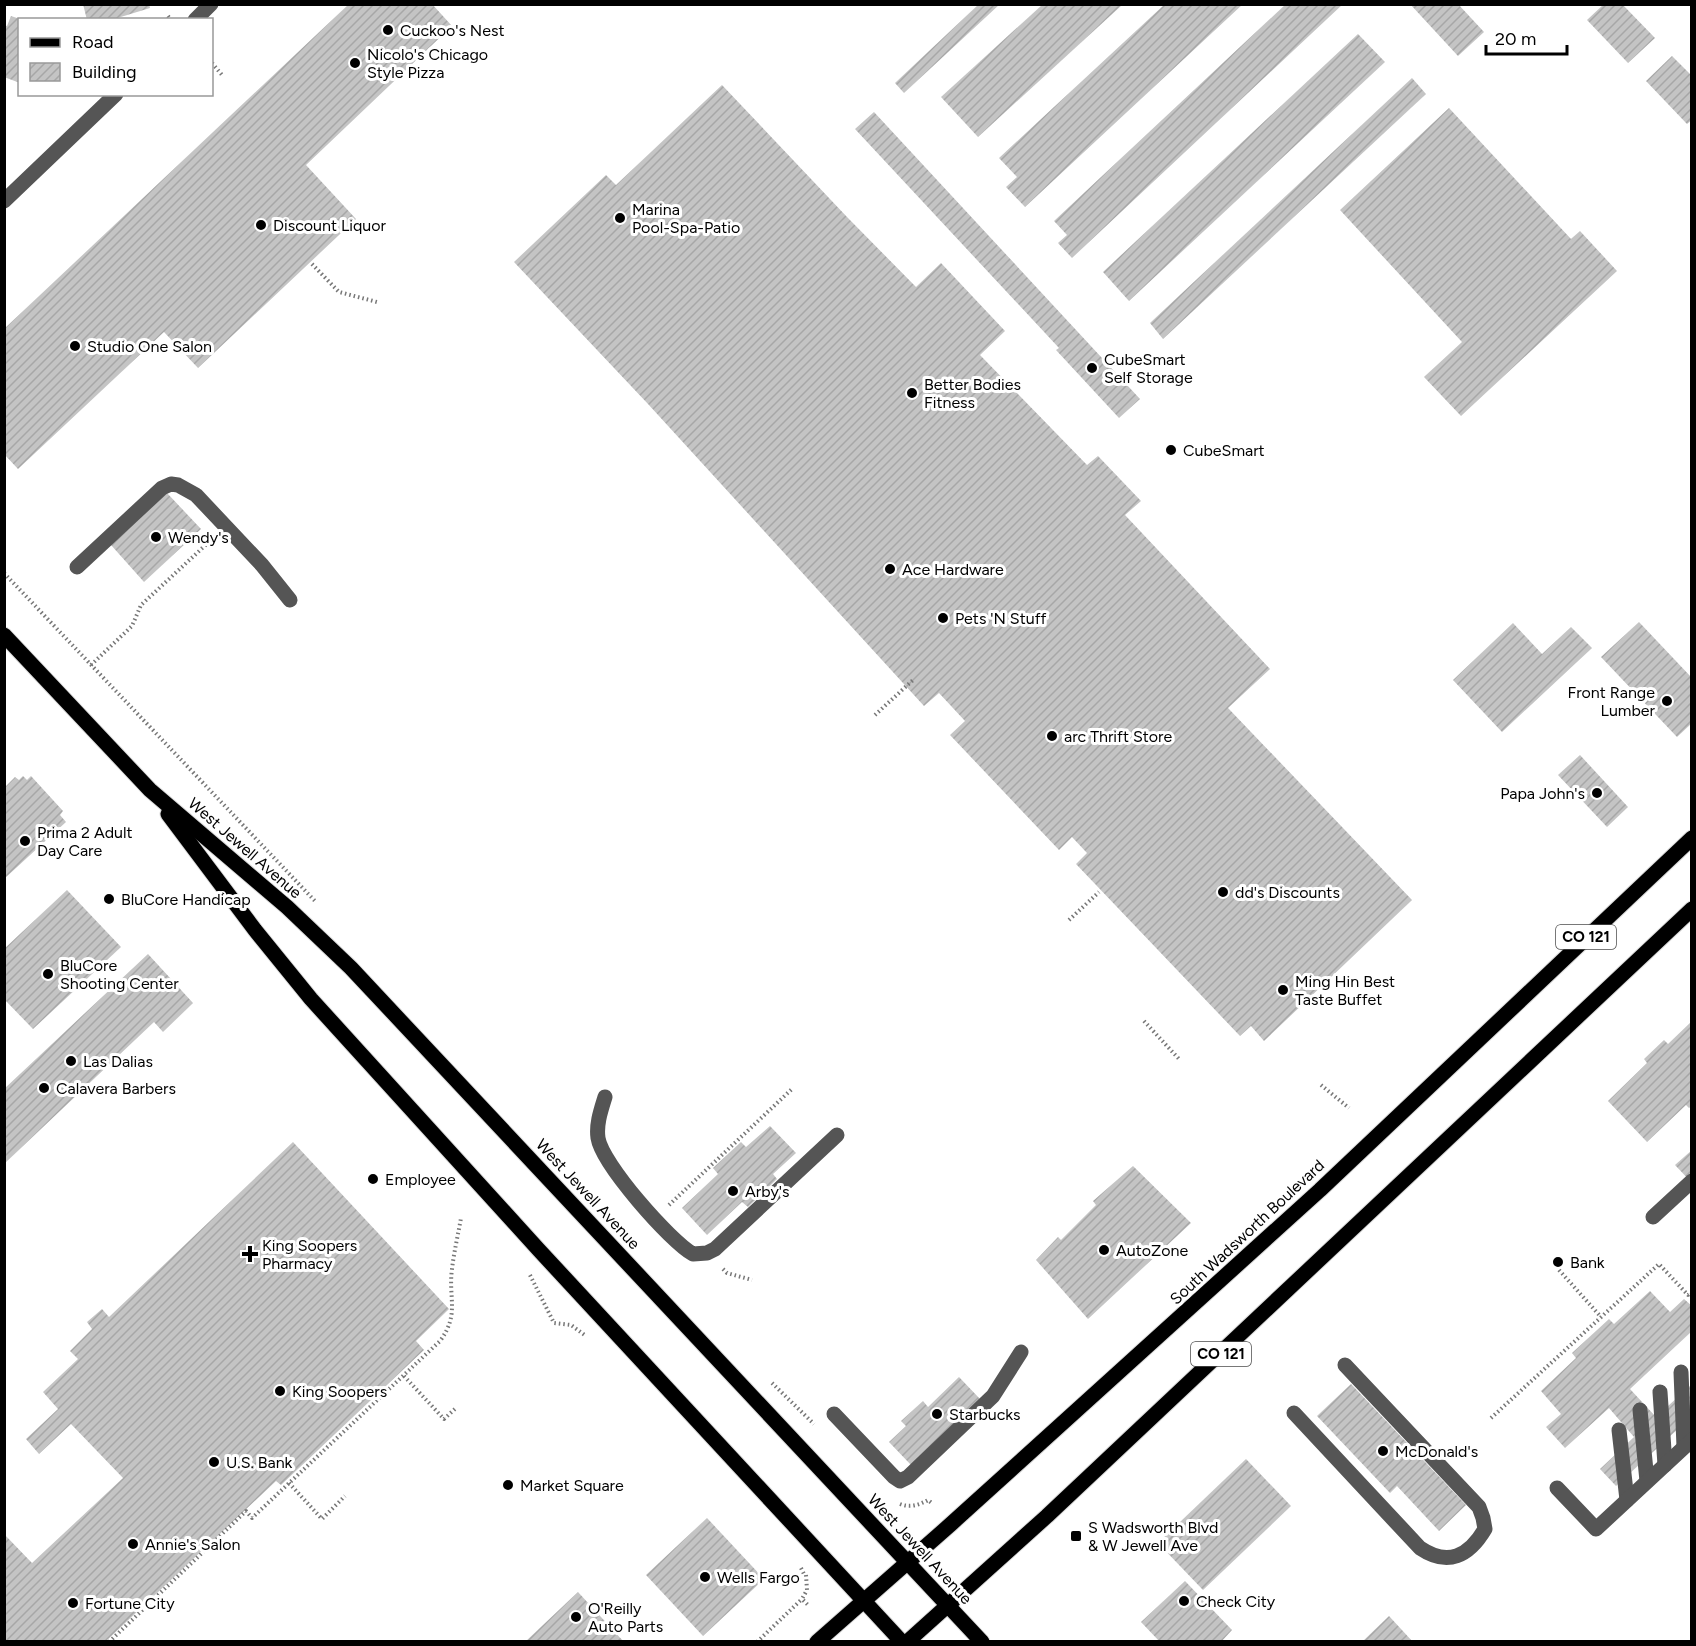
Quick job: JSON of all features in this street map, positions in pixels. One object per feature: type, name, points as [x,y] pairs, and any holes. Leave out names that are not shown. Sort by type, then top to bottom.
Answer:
[{"type":"main road","name":"West Jewell Avenue","points":[[6,641],[150,790],[287,908],[351,968],[982,1641]]},
{"type":"main road","name":"West Jewell Avenue","points":[[150,790],[255,930],[311,999],[538,1249],[902,1641]]},
{"type":"main road","name":"South Wadsworth Boulevard","points":[[817,1641],[908,1562],[1320,1190],[1692,838]]},
{"type":"main road","name":"CO 121","points":[[908,1641],[1215,1359],[1692,909]]},
{"type":"street","points":[[197,18],[211,4]]},
{"type":"street","points":[[4,201],[114,96]]},
{"type":"street","points":[[77,567],[162,488],[171,484],[178,485],[196,495],[262,565],[290,600]]},
{"type":"street","points":[[605,1097],[598,1125],[598,1138],[602,1153],[627,1188],[679,1245],[693,1254],[707,1253],[715,1249],[837,1136]]},
{"type":"street","points":[[1653,1217],[1692,1181]]},
{"type":"street","points":[[834,1414],[900,1481],[908,1477],[993,1396],[1021,1352]]},
{"type":"street","points":[[1294,1413],[1420,1548],[1431,1556],[1441,1559],[1452,1558],[1472,1547],[1485,1529],[1479,1507],[1345,1365]]},
{"type":"street","points":[[1557,1488],[1596,1529],[1665,1465],[1688,1443],[1681,1372]]},
{"type":"street","points":[[1660,1392],[1665,1465]]},
{"type":"street","points":[[1640,1410],[1647,1481]]},
{"type":"street","points":[[1618,1430],[1627,1500]]},
{"type":"path","points":[[213,64],[222,75]]},
{"type":"path","points":[[312,264],[339,292],[377,302]]},
{"type":"path","points":[[91,665],[132,626],[141,605],[214,537]]},
{"type":"path","points":[[4,573],[212,791]]},
{"type":"path","points":[[875,715],[913,680]]},
{"type":"path","points":[[1069,920],[1099,892]]},
{"type":"path","points":[[1144,1022],[1179,1059]]},
{"type":"path","points":[[1321,1085],[1349,1108]]},
{"type":"path","points":[[675,1213],[668,1206],[793,1088]]},
{"type":"path","points":[[109,1641],[246,1511],[252,1518],[440,1341],[448,1330],[452,1317],[451,1271],[461,1218]]},
{"type":"path","points":[[707,1253],[727,1273],[752,1280]]},
{"type":"path","points":[[1491,1418],[1659,1263],[1688,1295],[1692,1292]]},
{"type":"path","points":[[1559,1270],[1601,1317]]},
{"type":"path","points":[[530,1275],[554,1323]]},
{"type":"path","points":[[404,1376],[444,1419],[456,1408]]},
{"type":"path","points":[[289,1483],[322,1520],[345,1496]]},
{"type":"path","points":[[891,1500],[906,1506],[919,1505],[928,1500],[933,1504]]},
{"type":"path","points":[[757,1641],[802,1599],[807,1590],[806,1576],[812,1571]]},
{"type":"path","points":[[802,1599],[808,1605]]},
{"type":"building","points":[[83,4],[149,4],[150,8],[118,18],[86,18]]},
{"type":"building","points":[[349,4],[432,4],[452,26],[306,165],[356,219],[198,368],[164,332],[18,469],[4,454],[4,329]]},
{"type":"building","points":[[979,4],[1000,4],[904,93],[895,83]]},
{"type":"building","points":[[1165,4],[1243,4],[1025,207],[1006,187],[1017,177],[999,158]]},
{"type":"building","points":[[1286,4],[1343,4],[1072,258],[1058,243],[1067,235],[1054,221]]},
{"type":"building","points":[[1410,4],[1458,4],[1484,32],[1458,56]]},
{"type":"building","points":[[1604,4],[1622,4],[1655,38],[1628,63],[1587,20]]},
{"type":"building","points":[[1042,5],[1122,5],[978,137],[941,97]]},
{"type":"building","points":[[11,16],[18,18],[18,82],[4,77],[4,25],[7,26]]},
{"type":"building","points":[[1358,34],[1385,62],[1129,301],[1103,272]]},
{"type":"building","points":[[1672,56],[1692,76],[1692,120],[1687,124],[1646,81]]},
{"type":"building","points":[[1412,78],[1426,94],[1163,339],[1150,323]]},
{"type":"building","points":[[722,85],[916,287],[941,263],[1005,331],[980,355],[1087,465],[1098,456],[1141,501],[1125,515],[1270,669],[1228,708],[1412,900],[1264,1041],[1251,1026],[1240,1036],[1076,864],[1087,853],[1072,837],[1059,850],[950,735],[965,721],[939,693],[924,706],[648,404],[514,262],[606,175],[616,185]]},
{"type":"building","points":[[1449,108],[1571,239],[1580,231],[1617,271],[1461,416],[1424,377],[1462,342],[1340,210]]},
{"type":"building","points":[[874,112],[1140,399],[1119,418],[1056,350],[1059,348],[855,129]]},
{"type":"building","name":"Wendy's","points":[[167,493],[201,529],[144,582],[111,545]]},
{"type":"building","name":"Front Range Lumber","points":[[1639,622],[1692,678],[1692,723],[1677,737],[1601,657]]},
{"type":"building","points":[[1513,623],[1542,654],[1571,627],[1592,648],[1502,732],[1453,680]]},
{"type":"building","points":[[1580,755],[1628,807],[1607,827],[1558,775]]},
{"type":"building","name":"Prima 2 Adult Day Care","points":[[23,776],[27,780],[31,776],[63,811],[60,815],[66,822],[4,879],[4,788],[15,777],[19,780]]},
{"type":"building","name":"BluCore Shooting Center","points":[[67,890],[121,947],[33,1029],[4,999],[4,949]]},
{"type":"building","points":[[148,954],[193,1003],[163,1032],[154,1022],[4,1164],[4,1089]]},
{"type":"building","points":[[1692,1021],[1692,1106],[1689,1108],[1686,1105],[1647,1142],[1608,1101],[1647,1063],[1644,1059],[1664,1040],[1668,1044]]},
{"type":"building","name":"Arby's","points":[[770,1126],[796,1153],[773,1174],[777,1179],[748,1207],[742,1202],[707,1235],[682,1208],[718,1174],[713,1168],[741,1142],[746,1147]]},
{"type":"building","points":[[293,1142],[449,1309],[416,1341],[424,1350],[281,1485],[276,1481],[105,1642],[4,1642],[4,1534],[32,1563],[123,1478],[71,1424],[39,1454],[26,1439],[58,1409],[43,1392],[78,1359],[70,1351],[92,1329],[87,1322],[102,1309],[109,1317]]},
{"type":"building","points":[[1692,1150],[1692,1183],[1675,1165]]},
{"type":"building","name":"AutoZone","points":[[1133,1166],[1191,1223],[1088,1319],[1036,1260],[1058,1237],[1061,1240],[1096,1205],[1093,1201]]},
{"type":"building","points":[[1650,1291],[1670,1312],[1684,1299],[1692,1306],[1692,1331],[1630,1389],[1656,1417],[1692,1384],[1692,1416],[1616,1486],[1600,1469],[1634,1437],[1609,1408],[1565,1448],[1546,1427],[1561,1414],[1541,1391],[1576,1358],[1572,1353],[1609,1319],[1614,1324]]},
{"type":"building","name":"Starbucks","points":[[959,1377],[980,1399],[911,1465],[889,1442],[906,1426],[901,1421],[923,1401],[928,1407]]},
{"type":"building","name":"McDonald's","points":[[1351,1384],[1466,1505],[1439,1531],[1397,1486],[1390,1493],[1317,1416]]},
{"type":"building","points":[[1246,1459],[1291,1506],[1203,1590],[1158,1543]]},
{"type":"building","name":"Wells Fargo","points":[[707,1518],[764,1579],[703,1636],[646,1575]]},
{"type":"building","name":"Check City","points":[[1185,1581],[1232,1630],[1221,1642],[1160,1642],[1141,1622]]},
{"type":"building","name":"O'Reilly Auto Parts","points":[[578,1592],[624,1642],[525,1642]]},
{"type":"building","points":[[1389,1616],[1413,1642],[1362,1642]]},
{"type":"place","name":"Cuckoo's Nest","points":[[388,30]]},
{"type":"place","name":"Nicolo's Chicago Style Pizza","points":[[355,63]]},
{"type":"place","name":"Marina Pool-Spa-Patio","points":[[620,218]]},
{"type":"place","name":"Discount Liquor","points":[[261,225]]},
{"type":"place","name":"Studio One Salon","points":[[75,346]]},
{"type":"place","name":"CubeSmart Self Storage","points":[[1092,368]]},
{"type":"place","name":"Better Bodies Fitness","points":[[912,393]]},
{"type":"place","name":"CubeSmart","points":[[1171,450]]},
{"type":"place","name":"Wendy's","points":[[156,537]]},
{"type":"place","name":"Ace Hardware","points":[[890,569]]},
{"type":"place","name":"Pets 'N Stuff","points":[[943,618]]},
{"type":"place","name":"Front Range Lumber","points":[[1667,701]]},
{"type":"place","name":"arc Thrift Store","points":[[1052,736]]},
{"type":"place","name":"Papa John's","points":[[1597,793]]},
{"type":"place","name":"Prima 2 Adult Day Care","points":[[25,841]]},
{"type":"place","name":"dd's Discounts","points":[[1223,892]]},
{"type":"place","name":"BluCore Handicap","points":[[109,899]]},
{"type":"place","name":"BluCore Shooting Center","points":[[48,974]]},
{"type":"place","name":"Ming Hin Best Taste Buffet","points":[[1283,990]]},
{"type":"place","name":"Las Dalias","points":[[71,1061]]},
{"type":"place","name":"Calavera Barbers","points":[[44,1088]]},
{"type":"place","name":"Employee","points":[[373,1179]]},
{"type":"place","name":"Arby's","points":[[733,1191]]},
{"type":"place","name":"AutoZone","points":[[1104,1250]]},
{"type":"place","name":"King Soopers Pharmacy","points":[[250,1254]]},
{"type":"place","name":"Bank","points":[[1558,1262]]},
{"type":"place","name":"King Soopers","points":[[280,1391]]},
{"type":"place","name":"Starbucks","points":[[937,1414]]},
{"type":"place","name":"McDonald's","points":[[1383,1451]]},
{"type":"place","name":"U.S. Bank","points":[[214,1462]]},
{"type":"place","name":"Market Square","points":[[508,1485]]},
{"type":"place","name":"S Wadsworth Blvd & W Jewell Ave","points":[[1076,1536]]},
{"type":"place","name":"Annie's Salon","points":[[133,1544]]},
{"type":"place","name":"Wells Fargo","points":[[705,1577]]},
{"type":"place","name":"Check City","points":[[1184,1601]]},
{"type":"place","name":"Fortune City","points":[[73,1603]]},
{"type":"place","name":"O'Reilly Auto Parts","points":[[576,1617]]}]
